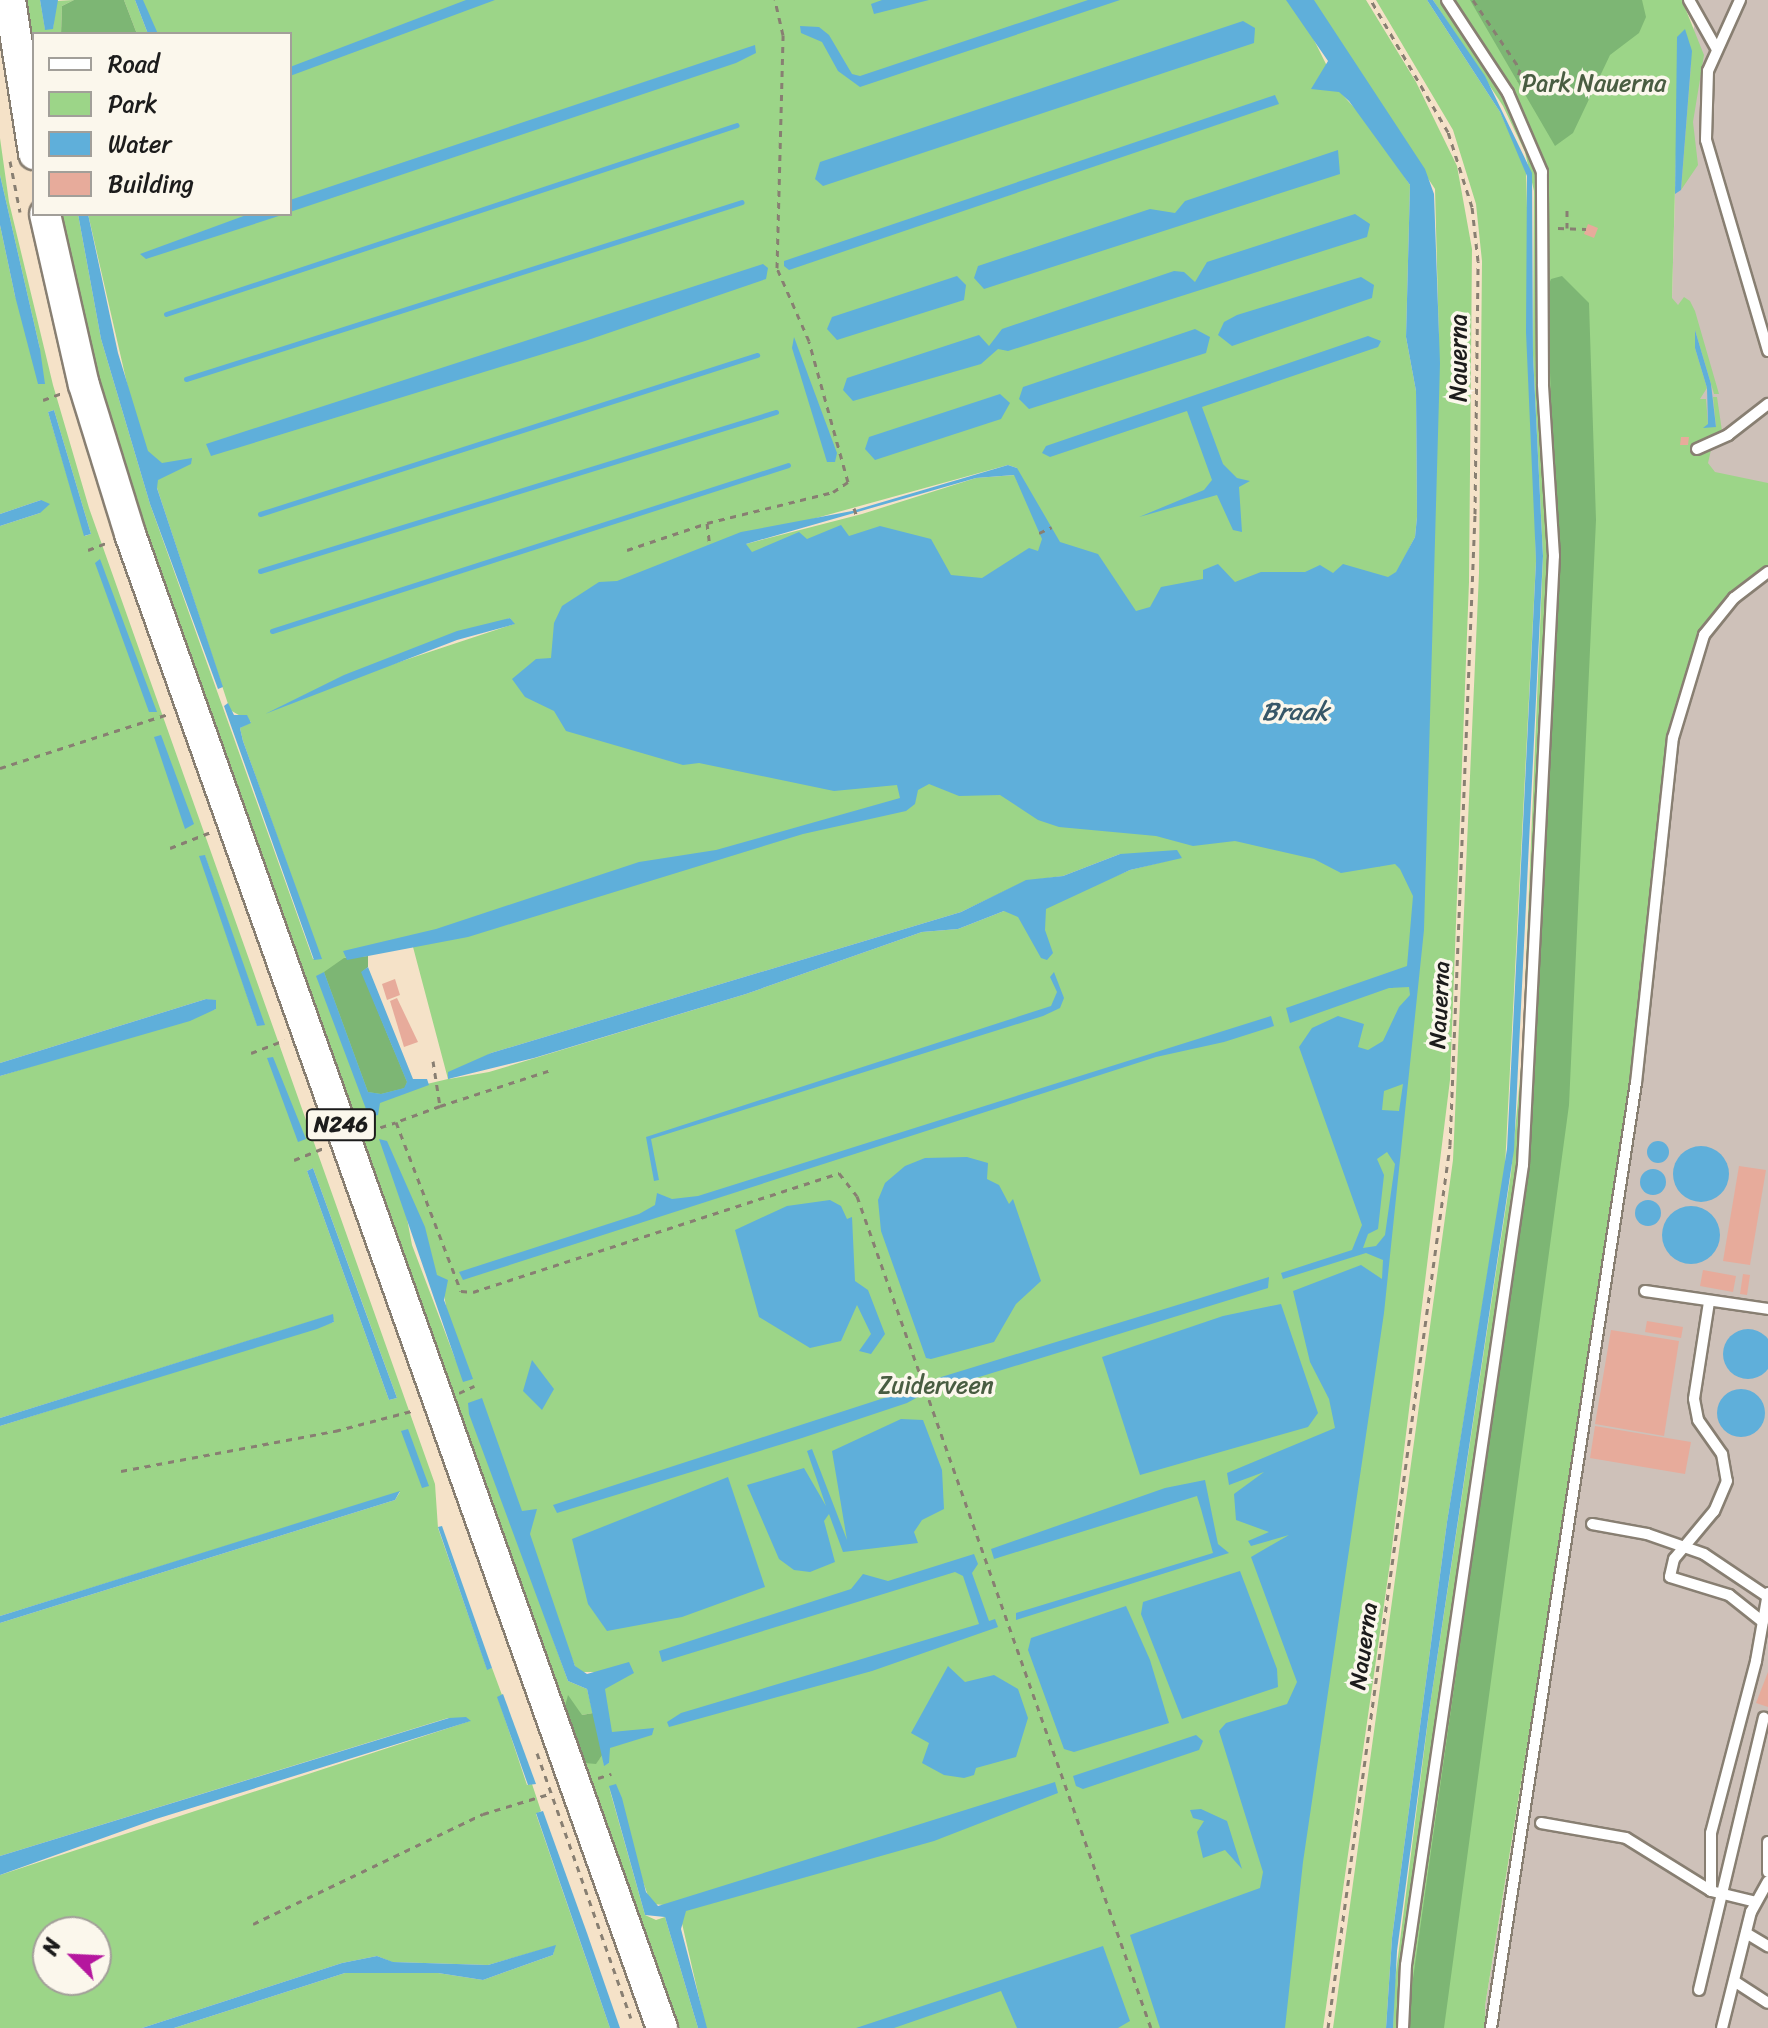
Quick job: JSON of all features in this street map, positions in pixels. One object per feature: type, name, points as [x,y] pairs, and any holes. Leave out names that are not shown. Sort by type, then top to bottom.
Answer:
[{"type":"main road","points":[[10,0],[32,141]]},
{"type":"main road","name":"N246","points":[[45,216],[84,385],[130,534],[308,1031],[360,1135],[439,1403],[573,1786],[662,2028]]},
{"type":"lane","points":[[1403,2028],[1406,1965],[1523,1165],[1554,556],[1543,384],[1545,198],[1539,160],[1508,93],[1447,0]]},
{"type":"lane","points":[[1689,0],[1716,48]]},
{"type":"lane","points":[[1740,0],[1716,48],[1706,87],[1706,140],[1768,351]]},
{"type":"lane","points":[[1697,449],[1728,435],[1768,404]]},
{"type":"lane","points":[[1491,2028],[1491,2002],[1632,1114],[1673,738],[1704,635],[1734,598],[1768,572]]},
{"type":"lane","points":[[1645,1291],[1768,1309]]},
{"type":"lane","points":[[1709,1302],[1695,1410],[1722,1454],[1727,1481],[1714,1511],[1684,1547],[1670,1577],[1729,1595],[1763,1622]]},
{"type":"lane","points":[[1592,1524],[1704,1554],[1768,1596],[1711,1833],[1716,1893]]},
{"type":"lane","points":[[1699,1990],[1716,1893],[1764,1718]]},
{"type":"lane","points":[[1541,1823],[1626,1838],[1716,1893],[1756,1902]]},
{"type":"lane","points":[[1768,1842],[1768,1872]]},
{"type":"lane","points":[[1722,2028],[1746,1933],[1756,1902],[1768,1881]]},
{"type":"lane","points":[[1746,1933],[1768,1946]]},
{"type":"lane","points":[[1734,1981],[1768,2003]]},
{"type":"path","points":[[627,550],[707,523],[833,492],[848,482],[809,341],[777,268],[783,35],[775,0]]},
{"type":"path","name":"Nauerna","points":[[1328,2028],[1450,1145],[1475,514],[1478,261],[1472,207],[1448,132],[1371,0]]},
{"type":"path","points":[[1473,0],[1520,69],[1508,93]]},
{"type":"path","points":[[1567,205],[1564,228],[1586,229]]},
{"type":"path","points":[[854,508],[857,517]]},
{"type":"path","points":[[707,523],[710,546]]},
{"type":"path","points":[[1039,533],[1052,527]]},
{"type":"path","points":[[0,768],[150,722]]},
{"type":"path","points":[[170,848],[233,823]]},
{"type":"path","points":[[251,1053],[308,1031]]},
{"type":"path","points":[[433,1061],[440,1106]]},
{"type":"path","points":[[294,1160],[440,1106],[551,1070]]},
{"type":"path","points":[[396,1122],[454,1282],[461,1291],[473,1292],[839,1173],[857,1196],[1151,2028]]},
{"type":"path","points":[[121,1471],[335,1431],[439,1403],[474,1386]]},
{"type":"path","points":[[253,1924],[483,1814],[611,1774]]},
{"type":"shaded area","points":[[1682,0],[1768,0],[1768,2028],[1486,2028],[1485,2006],[1569,1494],[1670,734],[1692,648],[1672,298],[1675,194],[1694,26]]},
{"type":"green space","points":[[18,0],[40,0],[45,29],[53,28],[56,1],[74,0],[62,6],[61,32],[32,32],[32,81]]},
{"type":"green space","points":[[74,0],[124,0],[136,32],[61,32],[62,6]]},
{"type":"green space","points":[[124,0],[135,0],[147,32],[136,32]]},
{"type":"green space","name":"Zuiderveen","points":[[142,0],[1294,0],[1340,92],[1370,125],[1410,185],[1406,337],[1416,391],[1417,517],[1415,537],[1397,572],[1433,583],[1439,343],[1435,189],[1310,0],[1366,0],[1416,82],[1457,166],[1472,249],[1469,582],[1450,1080],[1390,1563],[1323,2028],[706,2028],[678,1906],[651,1904],[609,1787],[645,1915],[656,1920],[665,1917],[698,2028],[672,2028],[148,549],[87,349],[57,216],[78,216],[101,339],[150,504],[313,959],[321,959],[243,741],[240,728],[251,722],[230,710],[137,427],[88,216],[292,216],[292,32],[154,32]],"holes":[[[1008,465],[1017,468],[1017,481],[1015,475],[976,478],[862,514],[746,544],[715,546]],[[510,618],[514,624],[375,670]],[[1120,854],[1182,857],[1130,870],[1056,901],[1004,911],[958,929],[922,932],[746,994],[489,1072],[449,1079],[491,1053],[961,912],[1026,881],[1063,876]],[[413,947],[448,1079],[414,1087],[344,958]],[[399,1176],[444,1295],[456,1361],[412,1245]],[[468,1403],[575,1666],[578,1672],[598,1672],[607,1711],[609,1763],[604,1765],[603,1754],[596,1763],[582,1715],[593,1713],[587,1689],[568,1681]]]},
{"type":"green space","points":[[1376,0],[1427,0],[1500,112],[1526,169],[1536,561],[1505,1167],[1447,1522],[1392,1938],[1386,2028],[1333,2028],[1453,1160],[1479,573],[1482,261],[1476,204],[1453,130]]},
{"type":"green space","name":"Park Nauerna","points":[[1433,0],[1682,0],[1704,55],[1693,122],[1698,165],[1681,190],[1691,65],[1679,47],[1672,298],[1678,305],[1684,297],[1695,311],[1719,394],[1714,394],[1695,330],[1695,348],[1707,388],[1700,399],[1706,399],[1708,424],[1716,427],[1713,397],[1717,397],[1722,431],[1694,446],[1697,454],[1711,450],[1708,463],[1715,472],[1768,483],[1768,566],[1726,599],[1698,633],[1670,734],[1621,1164],[1485,2006],[1486,2028],[1393,2028],[1394,1988],[1429,1712],[1511,1173],[1522,1057],[1543,556],[1533,355],[1534,191],[1525,152],[1503,106]]},
{"type":"green space","points":[[1470,0],[1642,0],[1646,17],[1639,33],[1610,55],[1573,133],[1555,146]]},
{"type":"green space","points":[[0,138],[9,202],[53,385],[89,508],[435,1484],[438,1528],[487,1669],[492,1668],[502,1695],[499,1701],[527,1785],[532,1784],[541,1811],[536,1814],[610,2028],[174,2028],[345,1973],[438,1973],[483,1980],[553,1955],[555,1946],[488,1965],[392,1962],[377,1956],[342,1963],[142,2028],[0,2028],[0,1875],[470,1721],[448,1718],[0,1856],[0,1623],[395,1500],[400,1492],[0,1616],[0,1426],[334,1322],[332,1315],[0,1418],[0,1076],[216,1009],[216,1001],[206,999],[0,1063],[0,526],[40,513],[41,500],[0,514],[0,225],[15,296],[40,349],[0,175]],"holes":[[[54,410],[91,534],[85,536],[48,412]],[[200,856],[205,856],[264,1025],[257,1025]],[[313,1168],[397,1398],[389,1400],[307,1171]]]},
{"type":"green space","points":[[1562,276],[1589,303],[1596,520],[1569,1105],[1444,2028],[1406,2028],[1528,1165],[1557,566],[1547,289],[1551,279]]},
{"type":"green space","points":[[368,956],[368,967],[362,972],[407,1082],[405,1088],[381,1094],[368,1092],[324,972],[344,958]]},
{"type":"green space","points":[[568,1695],[582,1715],[593,1713],[603,1754],[596,1764],[585,1763],[565,1706]]},
{"type":"water","points":[[40,0],[58,0],[53,29],[45,30]]},
{"type":"water","points":[[135,0],[143,0],[157,32],[147,32]]},
{"type":"water","points":[[466,0],[495,0],[292,75],[292,66]]},
{"type":"water","points":[[882,0],[929,0],[874,14],[871,4]]},
{"type":"water","points":[[1088,0],[1120,0],[860,87],[838,71],[822,42],[801,33],[800,26],[819,27],[829,35],[852,74],[860,76]]},
{"type":"water","name":"Braak","points":[[1286,0],[1314,0],[1425,169],[1434,194],[1440,363],[1424,930],[1384,1313],[1303,1862],[1285,2028],[1160,2028],[1130,1935],[1260,1888],[1263,1872],[1219,1731],[1226,1723],[1287,1704],[1297,1682],[1251,1557],[1289,1535],[1251,1546],[1248,1541],[1269,1532],[1236,1520],[1234,1494],[1264,1472],[1229,1485],[1227,1473],[1335,1428],[1329,1399],[1310,1362],[1293,1291],[1361,1265],[1382,1279],[1383,1260],[1366,1253],[1283,1279],[1281,1273],[1352,1250],[1362,1225],[1299,1047],[1312,1028],[1338,1016],[1364,1024],[1358,1047],[1368,1050],[1383,1041],[1399,1007],[1410,995],[1409,987],[1389,988],[1290,1023],[1286,1008],[1407,966],[1413,896],[1400,869],[1395,864],[1341,873],[1314,859],[1235,841],[1193,846],[1156,836],[1059,827],[1038,820],[1000,795],[959,796],[929,784],[918,790],[915,804],[906,811],[803,834],[468,937],[347,960],[343,951],[436,929],[639,862],[716,850],[900,798],[897,785],[834,791],[699,763],[683,765],[566,731],[554,711],[525,697],[512,679],[536,659],[551,658],[554,623],[562,606],[599,582],[617,581],[741,532],[852,511],[1008,465],[1017,468],[1060,542],[1098,554],[1136,611],[1150,607],[1161,587],[1203,579],[1203,570],[1218,564],[1235,582],[1261,572],[1305,572],[1320,565],[1333,573],[1343,564],[1388,577],[1396,572],[1415,537],[1417,517],[1416,391],[1406,337],[1410,185],[1349,101],[1339,92],[1311,89],[1328,61]],"holes":[[[1014,475],[1042,539],[1038,551],[1029,548],[982,578],[951,575],[931,539],[880,526],[849,536],[841,525],[807,539],[799,532],[752,552],[746,544],[976,478]],[[1403,1084],[1399,1111],[1382,1110],[1384,1091]],[[1387,1152],[1395,1164],[1385,1235],[1376,1246],[1363,1248],[1368,1234],[1378,1229],[1384,1175],[1377,1159]]]},
{"type":"water","points":[[1427,0],[1433,0],[1485,76],[1532,173],[1533,355],[1543,556],[1514,1150],[1429,1712],[1397,1951],[1393,2028],[1386,2028],[1392,1938],[1447,1522],[1507,1149],[1536,561],[1526,332],[1527,176],[1500,112]]},
{"type":"water","points":[[1243,21],[1255,28],[1254,43],[823,186],[815,179],[820,162]]},
{"type":"water","points":[[1685,29],[1692,51],[1681,190],[1675,194],[1677,37]]},
{"type":"water","points":[[755,45],[756,53],[736,63],[292,211],[292,199]]},
{"type":"water","points":[[1275,95],[1279,104],[789,270],[784,266],[784,261]]},
{"type":"water","points":[[1338,150],[1340,174],[984,289],[974,278],[978,266],[1150,209],[1175,213],[1185,201]]},
{"type":"water","points":[[0,175],[40,349],[45,384],[38,384],[15,296],[0,225]]},
{"type":"water","points":[[1355,214],[1370,224],[1367,237],[1008,351],[998,349],[981,364],[853,401],[843,390],[847,378],[979,335],[989,346],[1002,329],[1174,271],[1184,272],[1195,282],[1207,262]]},
{"type":"water","points":[[78,216],[88,216],[118,353],[148,451],[162,463],[192,458],[191,464],[158,480],[157,488],[223,687],[218,689],[150,504],[101,339]]},
{"type":"water","points":[[244,216],[279,216],[146,259],[140,254]]},
{"type":"water","points":[[763,264],[768,268],[766,279],[585,341],[211,456],[206,444]]},
{"type":"water","points":[[957,276],[966,285],[964,300],[837,340],[827,329],[832,317]]},
{"type":"water","points":[[1361,277],[1374,285],[1372,298],[1232,346],[1218,335],[1224,322],[1237,315]]},
{"type":"water","points":[[1195,329],[1210,337],[1206,353],[1029,409],[1019,399],[1023,387]]},
{"type":"water","points":[[1695,330],[1711,384],[1716,427],[1703,428],[1708,424],[1707,388],[1695,348]]},
{"type":"water","points":[[1368,336],[1381,341],[1378,347],[1202,407],[1223,464],[1237,478],[1250,481],[1239,487],[1242,532],[1233,530],[1217,495],[1139,517],[1204,490],[1212,480],[1187,411],[1050,457],[1042,453],[1046,446]]},
{"type":"water","points":[[794,337],[837,453],[835,462],[827,462],[792,348]]},
{"type":"water","points":[[1000,394],[1010,403],[1001,419],[875,460],[865,449],[869,437]]},
{"type":"water","points":[[54,410],[91,534],[84,536],[48,412]]},
{"type":"water","points":[[41,500],[50,504],[40,513],[0,526],[0,514]]},
{"type":"water","points":[[100,559],[157,712],[149,712],[95,563]]},
{"type":"water","points":[[510,618],[515,624],[457,640],[265,714],[344,675],[457,631]]},
{"type":"water","points":[[228,703],[234,715],[247,715],[251,723],[240,728],[243,741],[322,959],[314,960],[224,706]]},
{"type":"water","points":[[161,735],[194,824],[185,829],[154,737]]},
{"type":"water","points":[[1177,850],[1182,858],[1130,870],[1046,909],[1045,930],[1053,953],[1047,960],[1041,958],[1018,917],[1004,911],[958,929],[922,932],[746,994],[534,1058],[448,1079],[448,1072],[491,1053],[961,912],[1026,880],[1063,876],[1120,854]]},
{"type":"water","points":[[205,855],[265,1025],[257,1026],[199,856]]},
{"type":"water","points":[[368,967],[413,1079],[427,1079],[429,1085],[380,1103],[378,1115],[369,1117],[316,976],[324,972],[368,1092],[381,1094],[404,1088],[407,1082],[361,972]]},
{"type":"water","points":[[1054,972],[1064,998],[1060,1008],[1043,1016],[651,1139],[659,1180],[654,1181],[646,1137],[1051,1006],[1057,992],[1050,977]]},
{"type":"water","points":[[206,999],[216,1000],[216,1009],[190,1021],[0,1076],[0,1063]]},
{"type":"water","points":[[1271,1016],[1274,1026],[1224,1042],[1156,1057],[463,1280],[459,1272],[639,1214],[655,1205],[657,1193],[672,1199],[698,1196]]},
{"type":"water","points":[[273,1057],[306,1139],[298,1142],[267,1058]]},
{"type":"water","points":[[379,1139],[387,1141],[425,1227],[437,1275],[448,1280],[444,1300],[473,1379],[463,1382]]},
{"type":"water","points":[[1658,1141],[1666,1144],[1669,1152],[1666,1160],[1658,1163],[1650,1160],[1647,1152],[1650,1144]]},
{"type":"water","points":[[1701,1146],[1721,1154],[1729,1174],[1721,1194],[1701,1202],[1681,1194],[1673,1174],[1681,1154]]},
{"type":"water","points":[[967,1157],[988,1163],[987,1179],[999,1185],[1009,1204],[1013,1199],[1041,1281],[1016,1304],[994,1342],[931,1359],[926,1358],[881,1231],[878,1200],[885,1183],[905,1166],[925,1158]]},
{"type":"water","points":[[313,1168],[397,1398],[389,1400],[307,1171]]},
{"type":"water","points":[[1653,1169],[1663,1172],[1666,1182],[1663,1192],[1653,1195],[1643,1192],[1640,1182],[1643,1172]]},
{"type":"water","points":[[830,1200],[841,1206],[847,1219],[852,1217],[855,1281],[868,1290],[885,1334],[871,1354],[859,1351],[871,1334],[857,1305],[841,1341],[810,1348],[759,1317],[735,1230],[787,1206]]},
{"type":"water","points":[[1648,1200],[1657,1204],[1661,1213],[1657,1222],[1648,1226],[1639,1222],[1635,1213],[1639,1204]]},
{"type":"water","points":[[1691,1206],[1711,1215],[1720,1235],[1711,1255],[1691,1264],[1671,1255],[1662,1235],[1671,1215]]},
{"type":"water","points":[[1269,1277],[1268,1288],[934,1391],[933,1380],[938,1378]]},
{"type":"water","points":[[1281,1304],[1318,1413],[1308,1427],[1140,1475],[1102,1357],[1223,1316]]},
{"type":"water","points":[[333,1314],[334,1322],[317,1329],[0,1426],[0,1418]]},
{"type":"water","points":[[1748,1329],[1769,1342],[1769,1366],[1765,1371],[1748,1379],[1731,1371],[1723,1354],[1731,1337]]},
{"type":"water","points":[[532,1360],[554,1389],[542,1410],[523,1391]]},
{"type":"water","points":[[915,1388],[918,1397],[907,1403],[802,1438],[557,1513],[553,1505]]},
{"type":"water","points":[[1741,1389],[1758,1396],[1765,1413],[1758,1430],[1741,1437],[1724,1430],[1717,1413],[1724,1396]]},
{"type":"water","points":[[482,1398],[522,1511],[537,1509],[530,1534],[575,1666],[587,1674],[629,1662],[634,1673],[605,1689],[612,1732],[654,1728],[652,1735],[610,1748],[609,1763],[604,1766],[587,1689],[568,1681],[469,1414],[468,1403]]},
{"type":"water","points":[[901,1419],[923,1420],[942,1470],[944,1509],[922,1520],[914,1532],[918,1543],[843,1552],[829,1514],[824,1521],[835,1562],[810,1572],[794,1570],[779,1559],[747,1485],[804,1468],[826,1506],[807,1451],[812,1449],[847,1540],[832,1451]]},
{"type":"water","points":[[408,1429],[429,1486],[422,1488],[401,1431]]},
{"type":"water","points":[[728,1477],[765,1587],[682,1617],[607,1631],[588,1604],[572,1539]]},
{"type":"water","points":[[1205,1480],[1218,1544],[1229,1553],[1016,1620],[1016,1613],[1213,1553],[1197,1496],[994,1559],[991,1549],[1165,1488]]},
{"type":"water","points":[[400,1491],[395,1500],[0,1623],[0,1616]]},
{"type":"water","points":[[442,1526],[492,1668],[487,1670],[438,1527]]},
{"type":"water","points":[[974,1554],[978,1564],[972,1573],[989,1621],[995,1619],[998,1627],[872,1671],[669,1727],[667,1722],[681,1713],[979,1624],[963,1576],[955,1572],[662,1662],[659,1651],[851,1589],[863,1574],[888,1581]]},
{"type":"water","points":[[1240,1571],[1277,1669],[1278,1687],[1182,1719],[1141,1614],[1143,1602]]},
{"type":"water","points":[[1126,1606],[1150,1660],[1169,1723],[1074,1752],[1064,1749],[1028,1650],[1031,1638]]},
{"type":"water","points":[[948,1666],[965,1682],[994,1675],[1018,1689],[1028,1718],[1016,1757],[976,1768],[974,1775],[964,1778],[944,1775],[922,1763],[929,1743],[911,1733]]},
{"type":"water","points":[[503,1694],[536,1784],[528,1785],[497,1697]]},
{"type":"water","points":[[466,1717],[471,1721],[156,1819],[0,1875],[0,1856],[449,1718]]},
{"type":"water","points":[[1196,1735],[1203,1741],[1199,1750],[1083,1789],[1076,1786],[1073,1776]]},
{"type":"water","points":[[1055,1782],[1058,1793],[934,1841],[686,1911],[681,1929],[707,2028],[698,2028],[665,1917],[645,1915],[609,1786],[616,1784],[622,1798],[646,1892],[658,1906]]},
{"type":"water","points":[[1201,1809],[1227,1821],[1242,1869],[1225,1850],[1203,1858],[1197,1832],[1204,1821],[1193,1818],[1190,1810]]},
{"type":"water","points":[[543,1811],[620,2028],[610,2028],[536,1813]]},
{"type":"water","points":[[556,1945],[553,1955],[483,1980],[438,1973],[345,1973],[174,2028],[142,2028],[342,1963],[377,1956],[393,1962],[488,1965]]},
{"type":"water","points":[[1103,1946],[1130,2021],[1118,2028],[1017,2028],[1001,1991],[894,2028],[856,2028]]},
{"type":"building","points":[[1588,224],[1598,228],[1594,238],[1584,234]]},
{"type":"building","points":[[1681,437],[1689,437],[1688,445],[1680,445]]},
{"type":"building","points":[[395,979],[400,995],[387,1000],[382,984]]},
{"type":"building","points":[[397,998],[418,1042],[404,1047],[390,1001]]},
{"type":"building","points":[[1739,1166],[1766,1170],[1750,1265],[1723,1261]]},
{"type":"building","points":[[1703,1270],[1736,1276],[1733,1292],[1700,1286]]},
{"type":"building","points":[[1743,1274],[1750,1275],[1747,1295],[1740,1294]]},
{"type":"building","points":[[1647,1321],[1683,1327],[1681,1338],[1645,1332]]},
{"type":"building","points":[[1611,1330],[1679,1341],[1664,1436],[1595,1424]]},
{"type":"building","points":[[1595,1426],[1691,1442],[1685,1474],[1590,1458]]},
{"type":"building","points":[[1768,1672],[1768,1707],[1756,1703]]},
{"type":"waterway","points":[[166,314],[737,125]]},
{"type":"waterway","points":[[186,379],[742,202]]},
{"type":"waterway","points":[[260,514],[757,355]]},
{"type":"waterway","points":[[260,571],[776,412]]},
{"type":"waterway","points":[[272,631],[788,465]]}]
